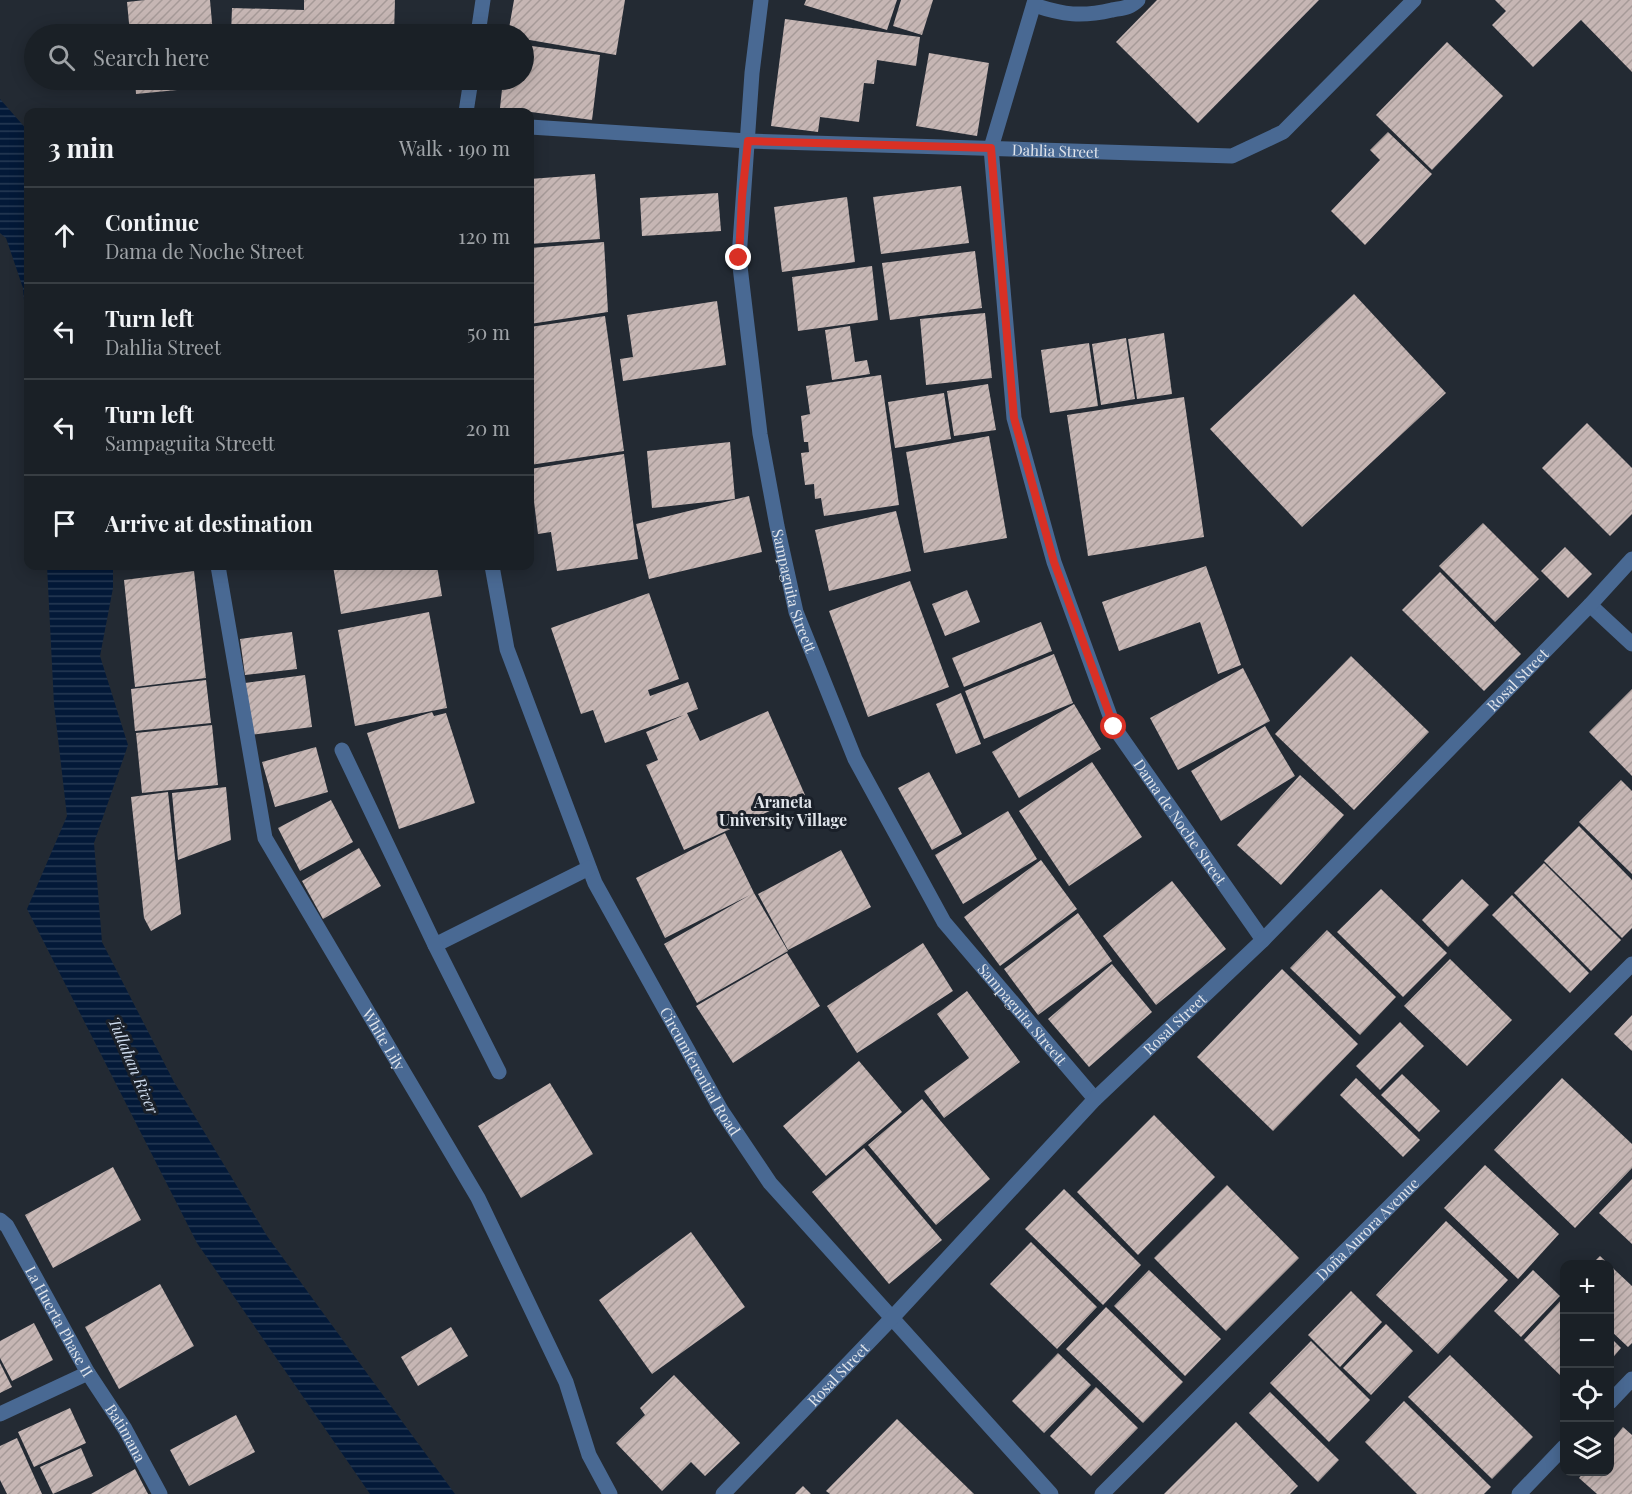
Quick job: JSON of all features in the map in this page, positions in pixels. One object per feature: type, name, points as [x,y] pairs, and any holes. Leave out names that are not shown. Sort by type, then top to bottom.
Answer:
[{"type":"street","points":[[479,24],[483,0]]},
{"type":"street","name":"Sampaguita Streett","points":[[761,0],[752,73],[739,258],[760,434],[796,612],[855,759],[944,922],[1095,1099]]},
{"type":"street","points":[[1035,2],[1058,14],[1088,15],[1132,6],[1138,0]]},
{"type":"street","name":"Dahlia Street","points":[[534,127],[748,141],[1232,156],[1283,132],[1414,0]]},
{"type":"street","name":"Dama de Noche Street","points":[[1035,2],[991,148],[1014,418],[1054,562],[1114,727],[1263,940]]},
{"type":"street","points":[[467,108],[469,90]]},
{"type":"street","name":"Rosal Street","points":[[723,1494],[892,1318],[1095,1099],[1263,940],[1590,605],[1632,559]]},
{"type":"street","name":"White Lily","points":[[219,570],[266,838],[478,1197],[566,1382],[589,1455],[610,1494]]},
{"type":"street","name":"Circumferential Road","points":[[493,570],[507,649],[595,883],[721,1110],[770,1183],[1052,1494]]},
{"type":"street","points":[[1590,605],[1632,644]]},
{"type":"street","points":[[342,750],[435,945],[499,1072]]},
{"type":"street","points":[[435,945],[589,868]]},
{"type":"street","name":"Doña Aurora Avenue","points":[[1102,1494],[1632,964]]},
{"type":"street","name":"La Huerta Phase II","points":[[0,1220],[7,1226],[88,1373],[0,1414]]},
{"type":"street","name":"Batimana","points":[[88,1373],[125,1429],[160,1494]]},
{"type":"street","points":[[1614,1398],[1631,1381]]},
{"type":"street","points":[[1519,1494],[1560,1452]]},
{"type":"water","points":[[0,99],[24,126],[24,301],[23,288],[6,238],[0,233]]},
{"type":"water","name":"Tullahan River","points":[[47,570],[113,570],[113,588],[100,656],[128,745],[94,843],[102,942],[174,1082],[267,1236],[455,1494],[370,1494],[197,1243],[27,909],[67,816],[54,704]]},
{"type":"building","points":[[210,0],[212,24],[129,24],[127,2]]},
{"type":"building","points":[[304,0],[395,0],[394,24],[231,24],[232,8],[304,10]]},
{"type":"building","points":[[514,0],[625,0],[616,55],[534,41],[534,24],[510,24]]},
{"type":"building","points":[[806,0],[897,0],[887,30],[804,5]]},
{"type":"building","points":[[901,0],[933,0],[922,35],[893,26]]},
{"type":"building","points":[[1157,0],[1319,0],[1198,123],[1116,42]]},
{"type":"building","points":[[1495,0],[1632,0],[1632,72],[1581,20],[1533,67],[1492,25],[1506,11]]},
{"type":"building","points":[[785,19],[920,37],[916,66],[877,60],[874,84],[864,83],[859,122],[820,117],[818,132],[771,126]]},
{"type":"building","points":[[1447,42],[1503,96],[1432,170],[1376,115]]},
{"type":"building","points":[[534,46],[600,55],[592,120],[534,112],[534,108],[500,108],[502,90],[534,90]]},
{"type":"building","points":[[929,53],[989,63],[977,136],[916,126]]},
{"type":"building","points":[[136,90],[177,90],[136,94]]},
{"type":"building","points":[[1388,132],[1432,174],[1365,245],[1331,211],[1380,160],[1370,150]]},
{"type":"building","points":[[595,174],[600,239],[534,244],[534,179]]},
{"type":"building","points":[[961,186],[969,243],[881,254],[873,197]]},
{"type":"building","points":[[718,193],[721,231],[642,236],[640,198]]},
{"type":"building","points":[[847,197],[855,262],[782,272],[774,207]]},
{"type":"building","points":[[604,242],[608,312],[534,323],[534,248]]},
{"type":"building","points":[[975,251],[982,308],[890,320],[882,263]]},
{"type":"building","points":[[872,266],[878,320],[798,331],[792,277]]},
{"type":"building","points":[[1354,294],[1446,393],[1302,527],[1210,429]]},
{"type":"building","points":[[717,301],[726,365],[623,381],[620,359],[633,357],[627,315]]},
{"type":"building","points":[[985,313],[992,378],[926,385],[920,319]]},
{"type":"building","points":[[605,316],[624,451],[534,464],[534,326]]},
{"type":"building","points":[[850,326],[855,362],[867,360],[870,374],[832,380],[825,330]]},
{"type":"building","points":[[1164,333],[1172,394],[1137,399],[1128,339]]},
{"type":"building","points":[[1126,338],[1135,399],[1101,405],[1092,344]]},
{"type":"building","points":[[1089,343],[1098,406],[1050,413],[1041,350]]},
{"type":"building","points":[[881,375],[899,505],[824,516],[821,498],[815,499],[814,484],[805,485],[801,453],[809,452],[808,442],[804,442],[801,416],[810,414],[806,386]]},
{"type":"building","points":[[988,384],[996,430],[954,436],[947,391]]},
{"type":"building","points":[[944,393],[951,439],[895,448],[888,402]]},
{"type":"building","points":[[1184,397],[1204,537],[1088,556],[1067,415]]},
{"type":"building","points":[[1587,423],[1632,468],[1632,514],[1610,536],[1542,468]]},
{"type":"building","points":[[989,436],[1007,538],[924,553],[906,452]]},
{"type":"building","points":[[730,442],[735,499],[652,508],[647,451]]},
{"type":"building","points":[[624,454],[638,559],[557,571],[551,532],[538,534],[534,502],[534,468]]},
{"type":"building","points":[[749,496],[762,552],[649,579],[636,524]]},
{"type":"building","points":[[896,511],[911,571],[829,591],[815,530]]},
{"type":"building","points":[[1483,523],[1539,579],[1495,622],[1439,566]]},
{"type":"building","points":[[1565,547],[1592,574],[1568,598],[1541,571]]},
{"type":"building","points":[[1206,566],[1241,665],[1218,674],[1200,622],[1119,651],[1102,602]]},
{"type":"building","points":[[334,570],[438,570],[442,596],[341,614]]},
{"type":"building","points":[[194,571],[206,678],[135,687],[124,580]]},
{"type":"building","points":[[1440,572],[1521,654],[1484,691],[1402,610]]},
{"type":"building","points":[[910,581],[949,687],[868,717],[829,611]]},
{"type":"building","points":[[967,590],[980,622],[945,636],[932,604]]},
{"type":"building","points":[[649,593],[679,679],[648,690],[650,696],[688,682],[698,709],[687,713],[700,741],[768,711],[805,795],[684,850],[646,765],[658,760],[646,732],[684,715],[605,743],[593,710],[581,714],[551,628]]},
{"type":"building","points":[[429,612],[447,708],[355,726],[338,630]]},
{"type":"building","points":[[1041,622],[1052,651],[964,687],[952,658]]},
{"type":"building","points":[[292,632],[297,669],[245,675],[240,639]]},
{"type":"building","points":[[1054,654],[1073,703],[984,739],[965,691]]},
{"type":"building","points":[[1351,656],[1429,732],[1354,810],[1275,734]]},
{"type":"building","points":[[1243,668],[1270,721],[1178,770],[1150,718]]},
{"type":"building","points":[[305,675],[312,727],[251,735],[245,683]]},
{"type":"building","points":[[206,680],[211,723],[135,731],[131,689]]},
{"type":"building","points":[[1632,689],[1632,776],[1589,732]]},
{"type":"building","points":[[961,693],[981,744],[956,754],[936,704]]},
{"type":"building","points":[[1074,704],[1101,749],[1019,798],[992,752]]},
{"type":"building","points":[[432,712],[434,716],[446,713],[475,803],[399,829],[367,733]]},
{"type":"building","points":[[212,725],[218,785],[142,793],[136,733]]},
{"type":"building","points":[[1265,726],[1295,776],[1221,821],[1191,771]]},
{"type":"building","points":[[316,747],[328,792],[275,807],[262,762]]},
{"type":"building","points":[[1092,762],[1142,837],[1069,886],[1019,811]]},
{"type":"building","points":[[929,772],[962,834],[932,850],[898,788]]},
{"type":"building","points":[[1300,775],[1344,815],[1281,885],[1237,845]]},
{"type":"building","points":[[1621,780],[1632,791],[1632,874],[1579,822]]},
{"type":"building","points":[[226,787],[231,840],[178,860],[172,793]]},
{"type":"building","points":[[168,792],[181,914],[151,931],[144,918],[131,797]]},
{"type":"building","points":[[331,800],[353,842],[300,871],[278,828]]},
{"type":"building","points":[[1008,811],[1037,859],[963,904],[935,855]]},
{"type":"building","points":[[1579,826],[1632,880],[1632,928],[1622,938],[1544,861]]},
{"type":"building","points":[[725,833],[754,893],[788,951],[697,1003],[664,944],[750,895],[665,938],[636,878]]},
{"type":"building","points":[[359,848],[381,886],[323,919],[302,881]]},
{"type":"building","points":[[841,850],[871,907],[788,950],[758,894]]},
{"type":"building","points":[[1041,860],[1077,909],[1000,966],[964,917]]},
{"type":"building","points":[[1544,863],[1621,940],[1591,971],[1514,893]]},
{"type":"building","points":[[1462,879],[1489,905],[1448,947],[1422,920]]},
{"type":"building","points":[[1172,881],[1226,949],[1156,1005],[1103,936]]},
{"type":"building","points":[[1381,889],[1447,953],[1403,997],[1337,932]]},
{"type":"building","points":[[1512,895],[1589,973],[1570,993],[1492,915]]},
{"type":"building","points":[[1078,913],[1112,961],[1038,1015],[1004,969]]},
{"type":"building","points":[[1327,930],[1396,997],[1360,1035],[1290,968]]},
{"type":"building","points":[[923,943],[953,991],[857,1053],[827,1006]]},
{"type":"building","points":[[787,953],[820,1006],[733,1063],[696,1006]]},
{"type":"building","points":[[1450,959],[1512,1020],[1467,1066],[1404,1006]]},
{"type":"building","points":[[1112,964],[1152,1012],[1089,1067],[1048,1019]]},
{"type":"building","points":[[1282,969],[1358,1044],[1273,1131],[1197,1057]]},
{"type":"building","points":[[967,991],[1020,1062],[944,1118],[924,1091],[969,1058],[937,1014]]},
{"type":"building","points":[[1632,1015],[1632,1051],[1614,1034]]},
{"type":"building","points":[[1400,1022],[1424,1046],[1380,1090],[1356,1066]]},
{"type":"building","points":[[859,1061],[902,1112],[826,1176],[783,1126]]},
{"type":"building","points":[[1402,1074],[1440,1111],[1419,1132],[1381,1095]]},
{"type":"building","points":[[1356,1078],[1420,1140],[1403,1157],[1340,1095]]},
{"type":"building","points":[[1562,1078],[1632,1144],[1632,1168],[1575,1228],[1494,1150]]},
{"type":"building","points":[[550,1083],[593,1154],[521,1198],[478,1126]]},
{"type":"building","points":[[922,1099],[990,1179],[936,1225],[868,1145]]},
{"type":"building","points":[[1154,1115],[1215,1177],[1138,1255],[1077,1192]]},
{"type":"building","points":[[864,1148],[942,1240],[889,1284],[812,1192]]},
{"type":"building","points":[[1485,1165],[1559,1234],[1518,1279],[1444,1208]]},
{"type":"building","points":[[113,1167],[141,1220],[53,1268],[25,1215]]},
{"type":"building","points":[[1632,1179],[1632,1244],[1599,1213]]},
{"type":"building","points":[[1227,1185],[1299,1258],[1226,1331],[1154,1258]]},
{"type":"building","points":[[1064,1189],[1141,1265],[1103,1305],[1025,1229]]},
{"type":"building","points":[[1446,1221],[1508,1280],[1438,1354],[1376,1295]]},
{"type":"building","points":[[691,1232],[745,1307],[652,1374],[599,1300]]},
{"type":"building","points":[[1031,1242],[1097,1307],[1057,1349],[990,1284]]},
{"type":"building","points":[[1614,1269],[1632,1286],[1632,1343],[1628,1347],[1614,1334]]},
{"type":"building","points":[[1149,1270],[1221,1339],[1185,1376],[1114,1306]]},
{"type":"building","points":[[1533,1270],[1560,1296],[1521,1337],[1494,1311]]},
{"type":"building","points":[[160,1284],[194,1346],[119,1389],[85,1327]]},
{"type":"building","points":[[1351,1291],[1382,1322],[1340,1367],[1308,1335]]},
{"type":"building","points":[[1560,1301],[1560,1375],[1524,1340]]},
{"type":"building","points":[[1106,1307],[1183,1382],[1143,1423],[1066,1349]]},
{"type":"building","points":[[34,1323],[53,1360],[12,1381],[0,1358],[0,1341]]},
{"type":"building","points":[[1386,1324],[1413,1351],[1371,1395],[1343,1368]]},
{"type":"building","points":[[451,1327],[468,1356],[418,1386],[401,1357]]},
{"type":"building","points":[[1311,1341],[1370,1400],[1329,1442],[1270,1383]]},
{"type":"building","points":[[1614,1341],[1621,1348],[1614,1356]]},
{"type":"building","points":[[1058,1353],[1091,1385],[1044,1433],[1012,1401]]},
{"type":"building","points":[[1450,1355],[1533,1437],[1492,1479],[1408,1397]]},
{"type":"building","points":[[0,1363],[12,1387],[0,1393]]},
{"type":"building","points":[[674,1375],[740,1443],[705,1476],[691,1462],[662,1491],[616,1443],[645,1415],[640,1408]]},
{"type":"building","points":[[1096,1387],[1138,1428],[1091,1476],[1050,1436]]},
{"type":"building","points":[[1270,1392],[1339,1460],[1318,1482],[1249,1413]]},
{"type":"building","points":[[1404,1401],[1491,1487],[1484,1494],[1417,1494],[1365,1442]]},
{"type":"building","points":[[70,1408],[86,1443],[34,1467],[18,1432]]},
{"type":"building","points":[[236,1415],[255,1452],[189,1486],[170,1450]]},
{"type":"building","points":[[897,1419],[974,1494],[830,1494],[826,1491]]},
{"type":"building","points":[[1236,1422],[1298,1486],[1290,1494],[1164,1494]]},
{"type":"building","points":[[1623,1427],[1632,1435],[1632,1494],[1597,1494],[1579,1478],[1581,1476],[1614,1476],[1614,1438]]},
{"type":"building","points":[[17,1438],[42,1494],[7,1494],[0,1480],[0,1446]]},
{"type":"building","points":[[81,1448],[93,1476],[53,1494],[40,1467]]},
{"type":"building","points":[[135,1469],[148,1494],[91,1494]]},
{"type":"building","points":[[803,1486],[811,1494],[795,1494]]},
{"type":"district","name":"Araneta University Village","points":[[783,810]]},
{"type":"route","points":[[739,258],[748,141],[991,148],[1014,418],[1054,562],[1114,727]]}]
